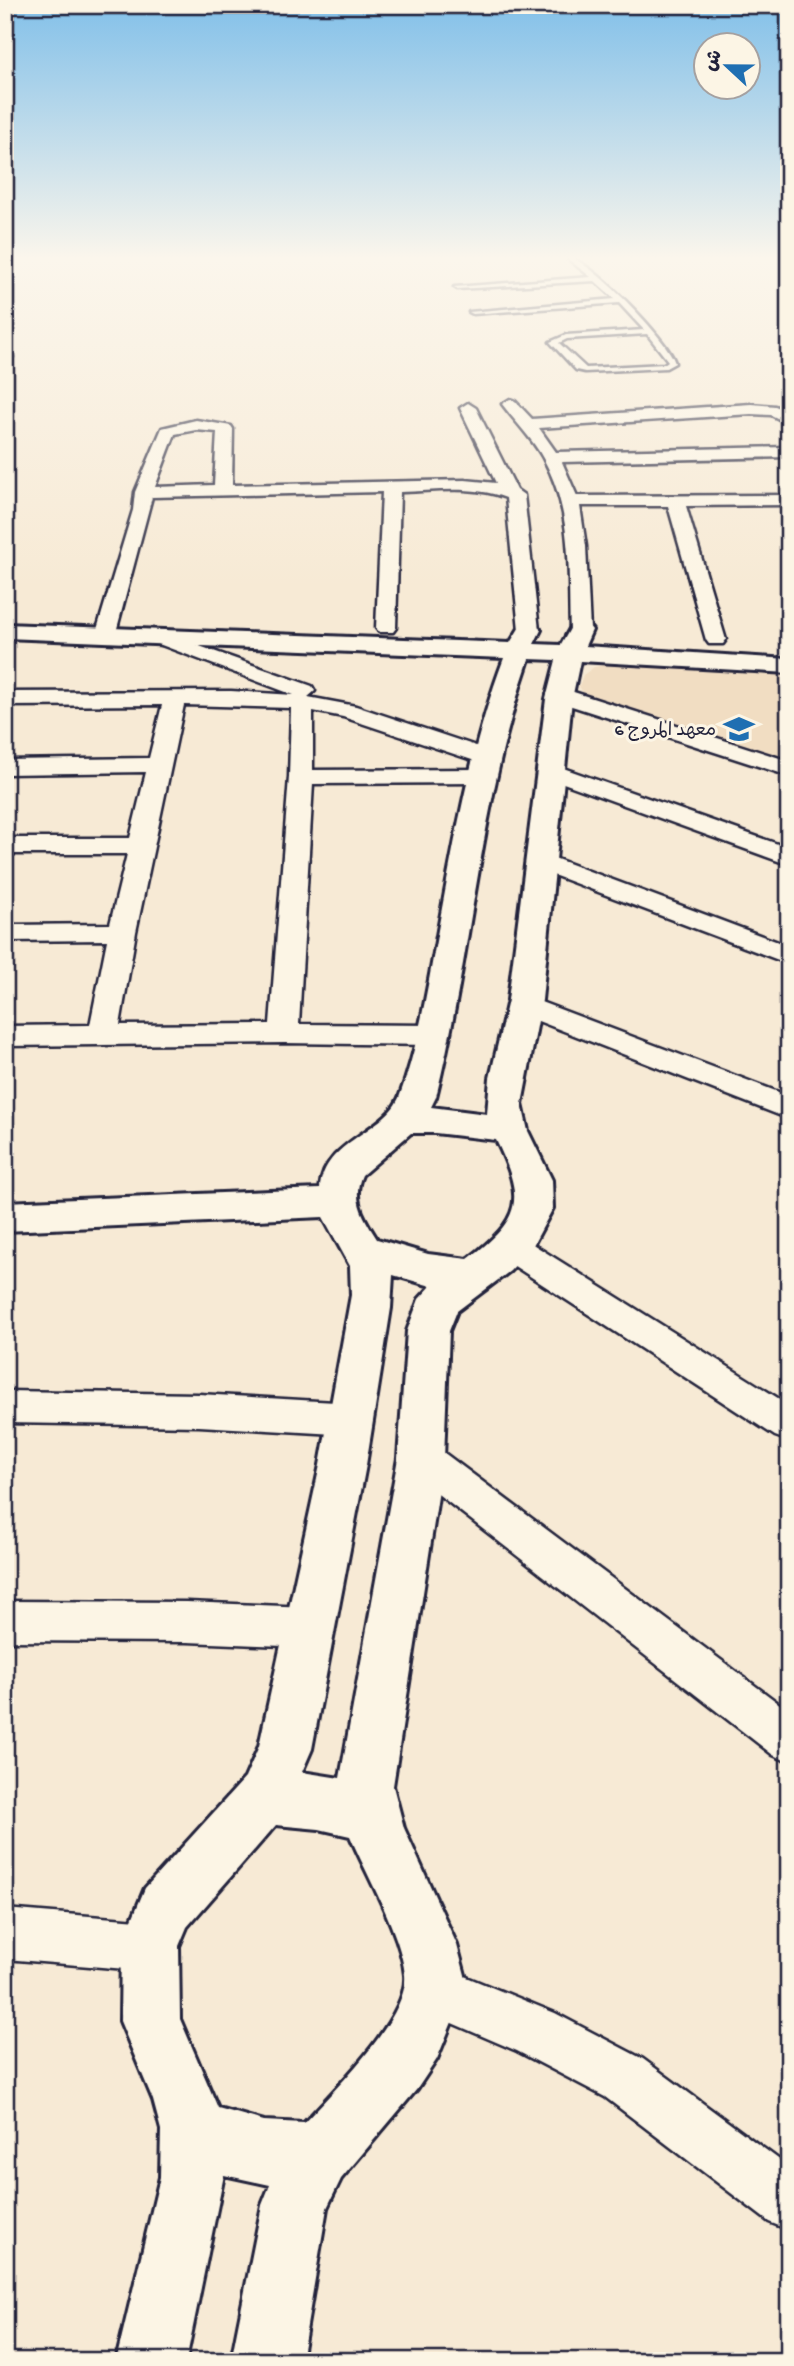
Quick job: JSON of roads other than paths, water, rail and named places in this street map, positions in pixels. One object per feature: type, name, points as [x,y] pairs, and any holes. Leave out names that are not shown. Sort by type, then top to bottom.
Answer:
[{"type":"street","points":[[266,2361],[295,2205],[318,2156],[395,2067],[415,2037],[435,1990],[435,1975],[428,1945],[390,1863],[372,1815],[366,1786],[369,1760],[421,1458],[428,1331],[434,1311],[442,1300],[511,1247],[524,1231],[536,1193],[530,1168],[507,1129],[504,1102],[524,1005],[552,771],[569,659],[571,501],[551,457],[529,424],[509,404]]},
{"type":"street","points":[[150,2361],[192,2177],[193,2130],[184,2099],[150,2021],[150,1946],[165,1909],[264,1797],[285,1749],[352,1419],[373,1278],[366,1251],[338,1202],[342,1178],[354,1159],[373,1140],[401,1120],[416,1101],[433,1035],[484,766],[524,640],[515,495],[508,490],[468,408]]},
{"type":"street","points":[[529,424],[751,409],[775,411],[789,419]]},
{"type":"street","points":[[107,631],[142,510],[144,492],[168,431],[178,427],[214,426],[225,429],[223,490]]},
{"type":"street","points":[[551,457],[788,454]]},
{"type":"street","points":[[144,492],[465,485],[508,490]]},
{"type":"street","points":[[386,628],[391,487]]},
{"type":"street","points":[[571,501],[789,500]]},
{"type":"street","points":[[676,502],[716,640]]},
{"type":"street","points":[[5,629],[107,631],[204,624],[386,628],[524,640],[569,659],[789,769]]},
{"type":"street","points":[[107,631],[163,639],[524,640]]},
{"type":"street","points":[[163,639],[283,682],[484,766]]},
{"type":"street","points":[[569,659],[716,640],[789,646]]},
{"type":"street","points":[[569,659],[789,666]]},
{"type":"street","points":[[5,699],[257,698],[348,710]]},
{"type":"street","points":[[103,1035],[122,932],[174,699]]},
{"type":"street","points":[[284,1033],[301,777],[302,702]]},
{"type":"street","points":[[5,767],[159,765]]},
{"type":"street","points":[[301,777],[484,766]]},
{"type":"street","points":[[552,771],[789,857]]},
{"type":"street","points":[[5,846],[141,846]]},
{"type":"street","points":[[541,861],[789,956]]},
{"type":"street","points":[[5,933],[122,932]]},
{"type":"street","points":[[524,1005],[789,1108]]},
{"type":"street","points":[[5,1035],[433,1035]]},
{"type":"street","points":[[401,1120],[435,1120],[507,1129]]},
{"type":"street","points":[[5,1217],[338,1202]]},
{"type":"street","points":[[511,1247],[789,1425]]},
{"type":"street","points":[[366,1251],[428,1270],[473,1275]]},
{"type":"street","points":[[5,1407],[199,1410],[352,1419]]},
{"type":"street","points":[[421,1458],[789,1739]]},
{"type":"street","points":[[5,1621],[187,1622],[309,1627]]},
{"type":"street","points":[[264,1797],[306,1797],[372,1815]]},
{"type":"street","points":[[5,1934],[150,1946]]},
{"type":"street","points":[[435,1990],[536,2032],[624,2078],[789,2202]]},
{"type":"street","points":[[193,2130],[232,2146],[264,2153],[318,2156]]},
{"type":"lane","points":[[577,366],[585,370],[658,366]]},
{"type":"place","name":"معهد المروج 6","points":[[739,729]]}]
